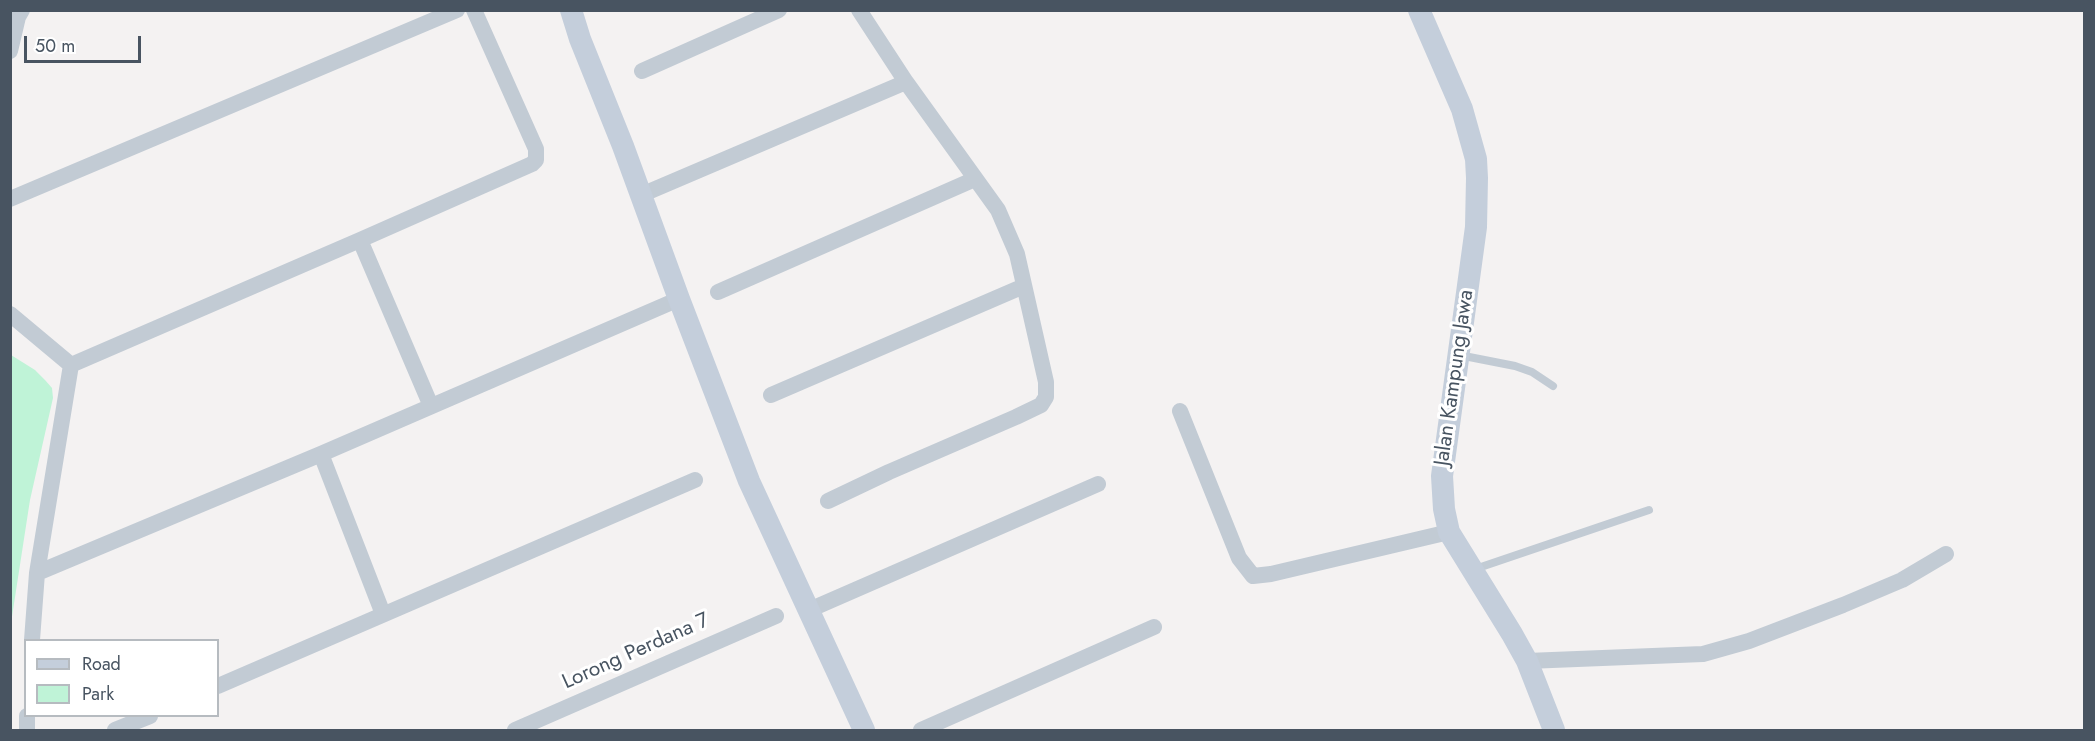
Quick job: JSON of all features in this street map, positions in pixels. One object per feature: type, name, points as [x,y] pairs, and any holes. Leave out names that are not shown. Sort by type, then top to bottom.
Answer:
[{"type":"street","points":[[10,51],[18,17],[22,10]]},
{"type":"street","points":[[10,199],[457,10]]},
{"type":"street","points":[[71,365],[532,164],[536,160],[536,149],[474,10]]},
{"type":"street","points":[[572,10],[579,39],[641,195],[749,481],[864,730]]},
{"type":"street","points":[[642,71],[779,10]]},
{"type":"street","points":[[828,501],[1041,405],[1047,397],[1046,382],[1017,254],[998,210],[906,82],[859,10]]},
{"type":"street","name":"Jalan Kampung Jawa","points":[[1419,10],[1462,109],[1476,159],[1478,178],[1476,227],[1442,476],[1444,509],[1449,532],[1527,662],[1554,730]]},
{"type":"street","points":[[641,195],[906,82]]},
{"type":"street","points":[[718,292],[975,179]]},
{"type":"street","points":[[360,240],[431,406]]},
{"type":"street","points":[[771,395],[1024,286]]},
{"type":"street","points":[[37,573],[679,299]]},
{"type":"street","points":[[10,314],[71,365]]},
{"type":"street","points":[[32,639],[37,573],[71,365]]},
{"type":"street","points":[[1180,411],[1239,558],[1253,576],[1449,532]]},
{"type":"street","points":[[321,453],[383,614]]},
{"type":"street","points":[[219,686],[695,480]]},
{"type":"street","points":[[809,610],[1098,484]]},
{"type":"street","points":[[1527,662],[1703,654],[1749,641],[1843,605],[1902,580],[1946,554]]},
{"type":"street","name":"Lorong Perdana 7","points":[[522,729],[776,616]]},
{"type":"street","points":[[921,730],[1154,627]]},
{"type":"street","points":[[115,730],[148,717]]},
{"type":"lane","points":[[1459,354],[1515,366],[1532,372],[1553,386]]},
{"type":"lane","points":[[1471,570],[1649,510]]},
{"type":"green space","points":[[11,355],[35,370],[45,380],[52,388],[53,398],[30,500],[11,623]]}]
